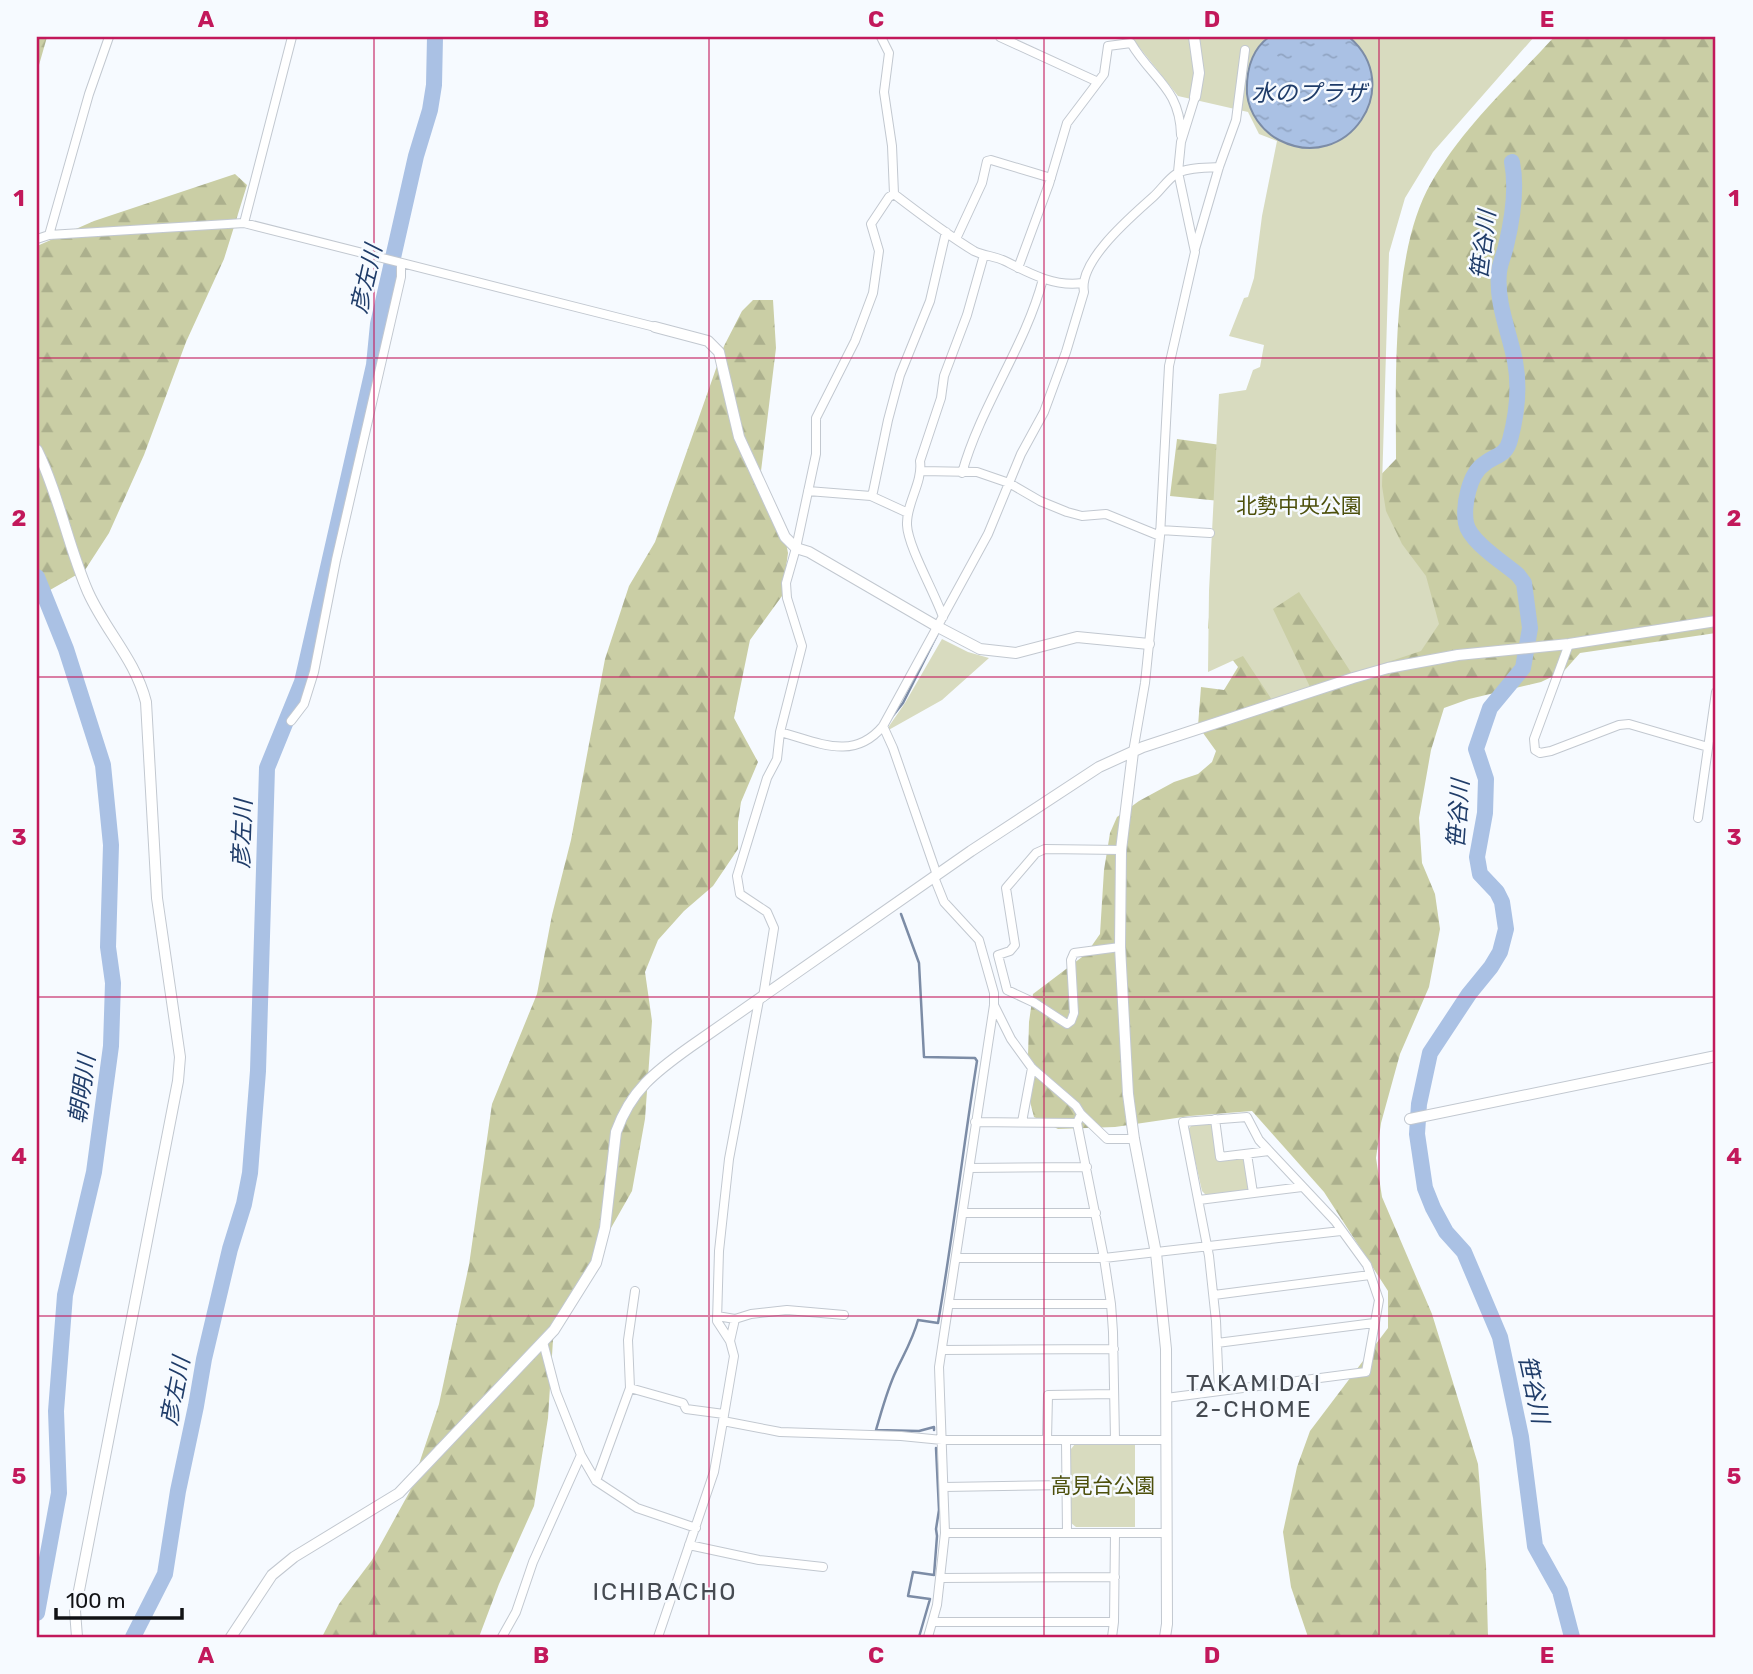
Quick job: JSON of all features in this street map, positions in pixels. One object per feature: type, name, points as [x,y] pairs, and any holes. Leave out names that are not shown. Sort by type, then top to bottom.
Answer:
[{"type":"street","points":[[49,234],[89,94],[109,37]]},
{"type":"street","points":[[244,223],[292,37]]},
{"type":"street","points":[[881,37],[889,53],[884,92],[892,146],[894,194]]},
{"type":"street","points":[[1000,37],[1098,82]]},
{"type":"street","points":[[1181,142],[1195,97],[1199,72],[1194,37]]},
{"type":"street","points":[[1018,268],[1051,178],[1067,123],[1104,74],[1108,46],[1129,40],[1173,97],[1181,120],[1178,172],[1195,252]]},
{"type":"street","points":[[1165,1637],[1166,1349],[1156,1253],[1134,1139],[1125,1054],[1119,947],[1121,850],[1149,643],[1160,533],[1169,366],[1195,252],[1219,167],[1236,120],[1245,50]]},
{"type":"street","points":[[956,239],[982,183],[987,161],[1051,178]]},
{"type":"street","points":[[780,732],[844,748],[873,738],[883,726],[988,534],[1021,454],[1041,419],[1066,352],[1083,292],[1082,283],[1117,228],[1178,172],[1219,167]]},
{"type":"street","points":[[894,194],[956,239],[984,255],[998,258],[1043,279],[1082,283]]},
{"type":"street","points":[[658,1637],[714,1472],[734,1356],[730,1341],[717,1321],[719,1251],[729,1159],[774,928],[767,912],[740,894],[737,876],[767,778],[777,759],[780,732],[802,646],[787,598],[786,583],[816,454],[817,414],[855,341],[873,293],[879,251],[872,224],[889,197],[894,194]]},
{"type":"street","points":[[37,239],[49,234],[244,223],[708,341],[719,352],[743,447],[785,537],[796,548],[809,552],[980,649],[1016,653],[1077,637],[1149,643]]},
{"type":"street","points":[[871,496],[887,420],[900,375],[930,301],[946,232]]},
{"type":"street","points":[[943,617],[909,535],[908,513],[920,471],[920,461],[941,398],[944,376],[967,315],[984,255]]},
{"type":"street","points":[[291,720],[304,704],[314,672],[336,560],[401,277],[399,263]]},
{"type":"street","points":[[962,472],[975,433],[1009,364],[1043,279]]},
{"type":"street","points":[[37,450],[88,591],[131,662],[146,702],[160,924],[180,1057],[178,1081],[75,1612],[77,1637]]},
{"type":"street","points":[[920,471],[977,472],[1009,483],[1040,501],[1082,516],[1106,513],[1160,533],[1210,533]]},
{"type":"street","points":[[808,491],[871,496],[908,513]]},
{"type":"street","points":[[232,1637],[264,1586],[284,1564],[399,1493],[543,1342],[570,1306],[596,1263],[605,1228],[616,1132],[637,1090],[656,1071],[935,876],[1099,767],[1133,752],[1238,715],[1388,668],[1458,654],[1569,644],[1716,621]]},
{"type":"street","points":[[1569,644],[1534,739],[1535,750],[1540,753],[1551,751],[1619,725],[1629,724],[1708,747]]},
{"type":"street","points":[[1698,818],[1716,692]]},
{"type":"street","points":[[883,726],[893,748],[944,902],[979,940],[994,993],[939,1367],[945,1533],[941,1578],[928,1637]]},
{"type":"street","points":[[1119,947],[1077,951],[1072,956],[1074,1013],[1067,1024],[1035,1003],[1007,990],[998,955],[1010,951],[1015,945],[1006,888],[1036,853],[1045,849],[1121,850]]},
{"type":"street","points":[[994,1005],[1011,1039],[1032,1068],[1076,1107],[1111,1304],[1115,1440]]},
{"type":"street","points":[[1410,1119],[1716,1056]]},
{"type":"street","points":[[1022,1122],[1032,1068]]},
{"type":"street","points":[[1166,1398],[1366,1372],[1379,1300],[1367,1265],[1341,1231],[1254,1133],[1247,1116],[1183,1122],[1208,1248],[1214,1295],[1219,1391]]},
{"type":"street","points":[[975,1122],[1079,1118],[1107,1139],[1134,1139]]},
{"type":"street","points":[[1215,1119],[1220,1157],[1269,1151]]},
{"type":"street","points":[[1247,1154],[1253,1193]]},
{"type":"street","points":[[970,1168],[1087,1167]]},
{"type":"street","points":[[1199,1200],[1302,1187]]},
{"type":"street","points":[[963,1213],[1096,1213]]},
{"type":"street","points":[[956,1258],[1104,1258],[1341,1231]]},
{"type":"street","points":[[1214,1295],[1370,1275]]},
{"type":"street","points":[[596,1480],[630,1388],[628,1340],[635,1291]]},
{"type":"street","points":[[948,1304],[1111,1304]]},
{"type":"street","points":[[717,1316],[735,1319],[751,1314],[787,1310],[844,1315]]},
{"type":"street","points":[[730,1341],[735,1319]]},
{"type":"street","points":[[1217,1343],[1374,1323]]},
{"type":"street","points":[[543,1342],[556,1392],[581,1455],[596,1480],[638,1508],[696,1528]]},
{"type":"street","points":[[942,1350],[1114,1349]]},
{"type":"street","points":[[630,1388],[683,1402],[686,1409],[780,1432],[942,1440],[1167,1440]]},
{"type":"street","points":[[1047,1440],[1048,1395],[1114,1394]]},
{"type":"street","points":[[1066,1441],[1067,1533]]},
{"type":"street","points":[[502,1637],[516,1612],[533,1562],[581,1455]]},
{"type":"street","points":[[944,1487],[1067,1485]]},
{"type":"street","points":[[945,1533],[1167,1533]]},
{"type":"street","points":[[1112,1637],[1115,1533]]},
{"type":"street","points":[[690,1545],[759,1560],[823,1567]]},
{"type":"street","points":[[941,1578],[1115,1577]]},
{"type":"street","points":[[933,1622],[1114,1622]]},
{"type":"green space","points":[[37,37],[47,37],[37,72]]},
{"type":"green space","name":"北勢中央公園","points":[[1131,37],[1534,37],[1433,152],[1405,198],[1389,253],[1382,486],[1386,511],[1402,544],[1426,576],[1439,624],[1421,651],[1352,674],[1299,592],[1273,609],[1310,687],[1272,700],[1243,656],[1208,672],[1209,591],[1219,394],[1246,390],[1253,370],[1260,367],[1264,345],[1229,336],[1254,278],[1262,216],[1277,141],[1259,134],[1248,112],[1178,96]]},
{"type":"green space","points":[[1554,37],[1716,37],[1716,633],[1580,653],[1564,671],[1541,682],[1469,699],[1444,708],[1431,750],[1419,818],[1422,863],[1435,894],[1440,929],[1429,987],[1400,1054],[1381,1123],[1376,1158],[1382,1197],[1432,1314],[1478,1464],[1486,1565],[1488,1637],[1308,1637],[1291,1587],[1283,1532],[1297,1467],[1310,1431],[1388,1328],[1388,1291],[1324,1192],[1252,1111],[1190,1116],[1115,1127],[1058,1129],[1034,1117],[1027,1090],[1029,1022],[1033,994],[1086,954],[1100,934],[1104,870],[1110,833],[1117,817],[1139,801],[1174,782],[1198,774],[1212,762],[1216,751],[1198,726],[1201,687],[1224,690],[1238,667],[1208,628],[1220,501],[1170,496],[1177,439],[1243,448],[1315,543],[1396,459],[1398,317],[1402,280],[1418,211],[1431,183],[1457,143]]},
{"type":"green space","points":[[235,174],[247,185],[224,259],[186,342],[144,455],[109,533],[85,570],[37,595],[37,246],[94,221]]},
{"type":"green space","points":[[753,300],[773,300],[776,348],[761,471],[766,491],[781,517],[788,553],[782,596],[750,640],[734,718],[758,762],[741,802],[738,849],[713,886],[684,911],[658,940],[645,972],[652,1021],[645,1119],[632,1191],[569,1302],[553,1340],[548,1418],[534,1506],[479,1637],[322,1637],[339,1604],[372,1560],[410,1491],[439,1404],[469,1265],[492,1104],[537,994],[552,915],[571,840],[605,659],[629,586],[655,542],[724,346],[742,311]]},
{"type":"green space","points":[[942,639],[968,652],[989,658],[942,700],[885,732],[905,703]]},
{"type":"green space","points":[[1213,1123],[1218,1159],[1244,1156],[1250,1190],[1207,1196],[1202,1191],[1188,1129],[1193,1124]]},
{"type":"green space","name":"高見台公園","points":[[1075,1444],[1135,1444],[1135,1527],[1076,1527],[1071,1523],[1071,1449]]},
{"type":"water","name":"水のプラザ","points":[[1269,37],[1349,37],[1365,57],[1372,79],[1370,100],[1361,120],[1346,136],[1327,146],[1304,148],[1279,140],[1257,121],[1248,101],[1247,78],[1254,55]]},
{"type":"waterway","name":"彦左川","points":[[133,1637],[165,1574],[204,1359],[250,1173],[258,1071],[267,768],[302,682],[374,365],[378,324],[416,156],[430,110],[434,85],[435,37]]},
{"type":"waterway","name":"笹谷川","points":[[1512,162],[1513,204],[1499,283],[1501,306],[1517,371],[1516,411],[1506,449],[1484,464],[1474,475],[1466,499],[1465,516],[1473,537],[1524,583],[1530,628],[1523,668],[1490,708],[1476,749],[1486,779],[1485,813],[1477,857],[1480,874],[1497,892],[1502,902],[1506,929],[1500,952],[1491,967],[1469,994],[1430,1053],[1419,1104],[1417,1134],[1425,1188],[1433,1208],[1446,1232],[1464,1252],[1500,1337],[1521,1437],[1535,1546],[1560,1591],[1572,1637]]},
{"type":"waterway","name":"朝明川","points":[[37,577],[66,649],[103,765],[111,845],[108,947],[113,983],[111,1046],[94,1172],[65,1295],[56,1411],[59,1493],[37,1613]]},
{"type":"waterway","points":[[891,718],[903,703],[937,635]]},
{"type":"waterway","points":[[901,914],[919,963],[924,1057],[975,1058],[977,1061],[938,1323],[918,1320],[890,1385],[876,1430],[919,1431],[934,1427],[934,1430]]},
{"type":"waterway","points":[[919,1637],[930,1599],[908,1596],[913,1572],[934,1575],[939,1510],[936,1448]]},
{"type":"district","name":"TAKAMIDAI 2-CHOME","points":[[1254,1396]]},
{"type":"district","name":"ICHIBACHO","points":[[665,1592]]}]
